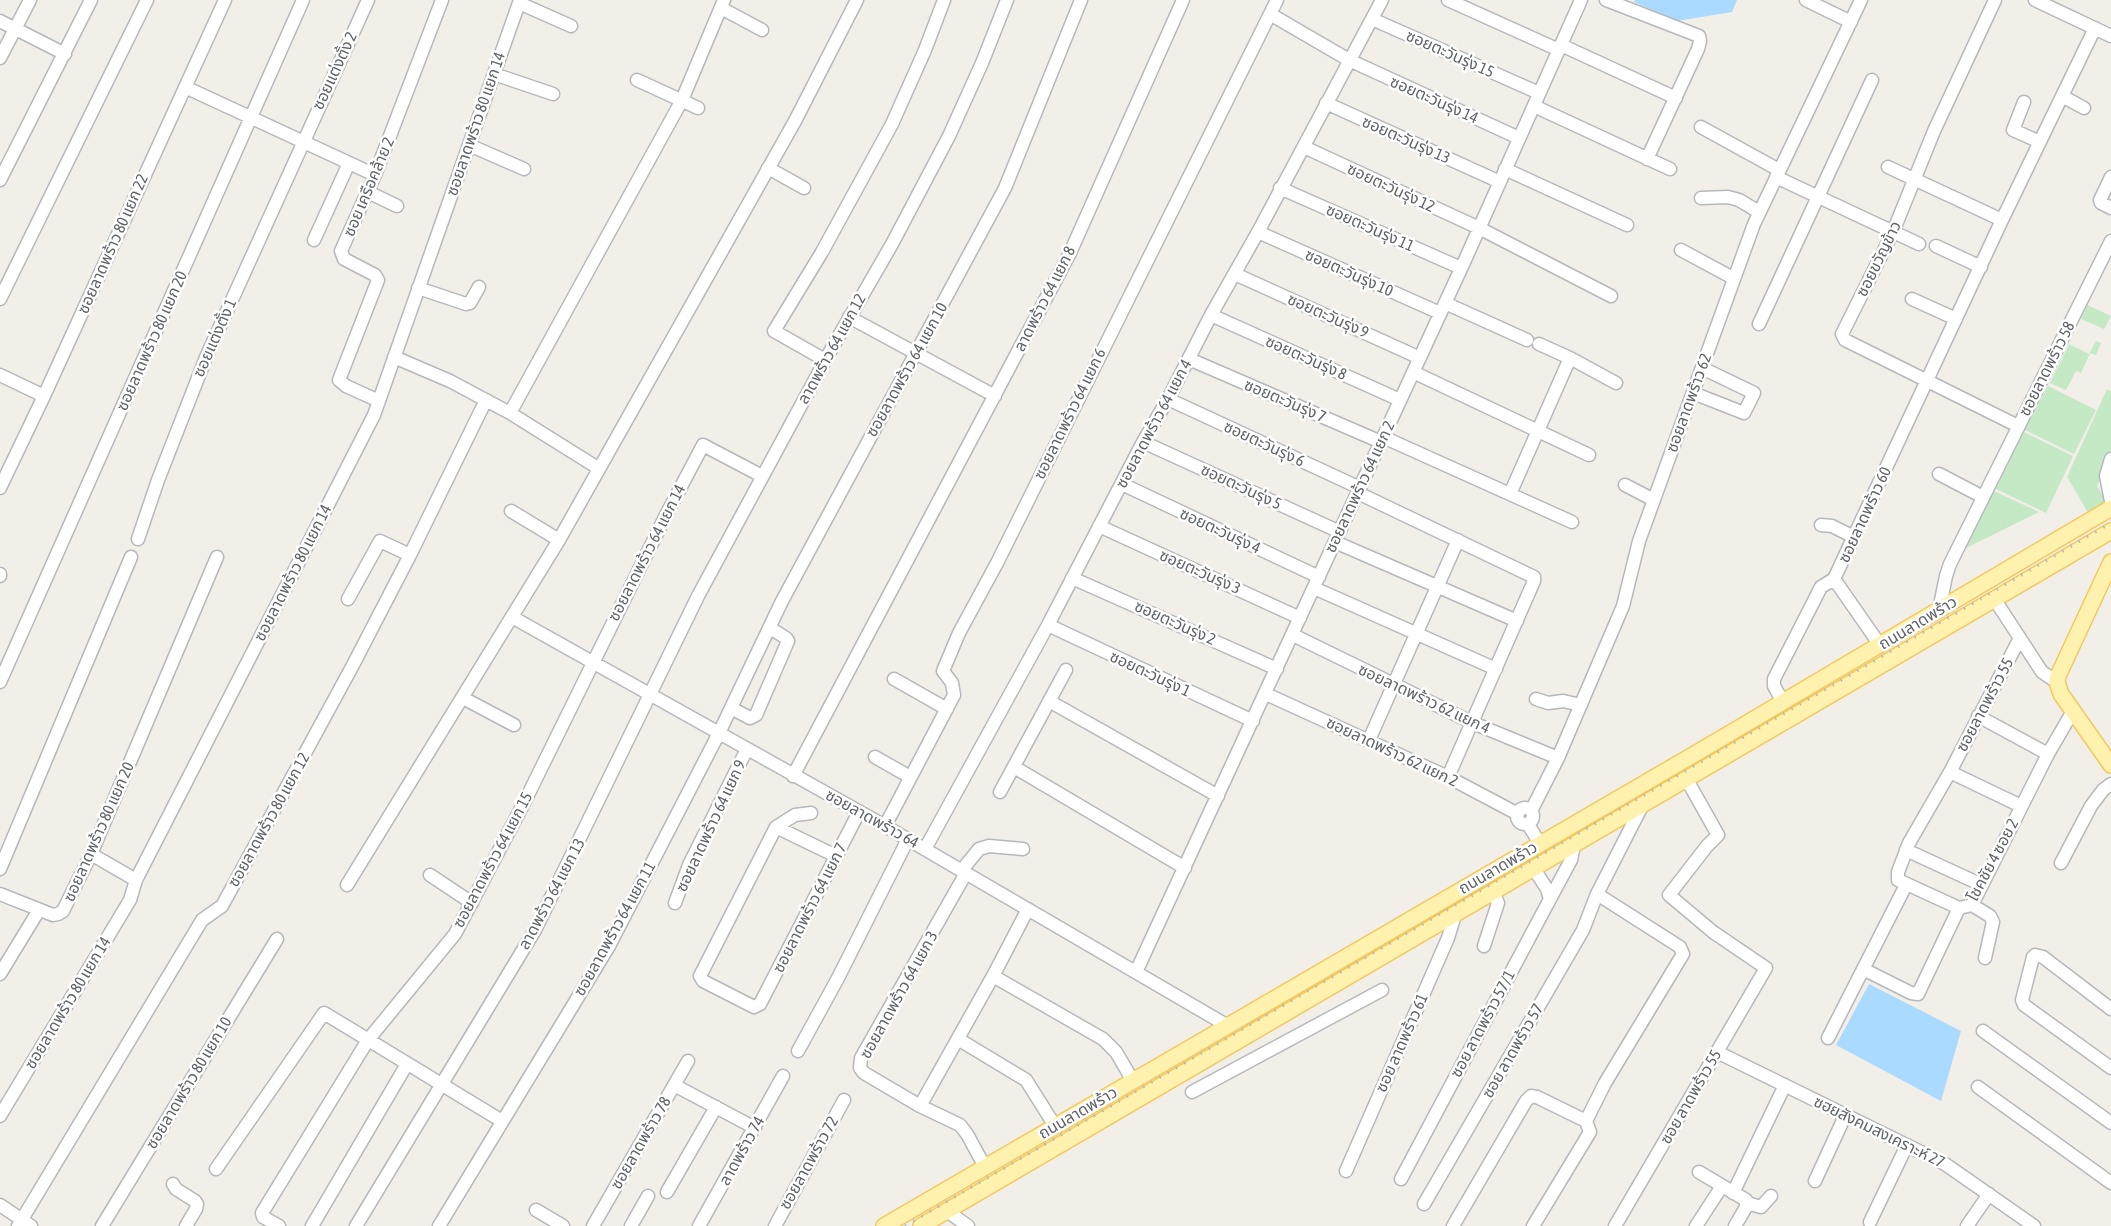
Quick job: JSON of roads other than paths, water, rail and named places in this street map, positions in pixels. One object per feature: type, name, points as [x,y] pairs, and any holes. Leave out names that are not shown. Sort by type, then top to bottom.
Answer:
[{"type":"main road","name":"ถนนลาดพร้าว","points":[[884,1226],[2111,508]]},
{"type":"main road","name":"ถนนลาดพร้าว","points":[[921,1226],[2111,531]]},
{"type":"main road","points":[[2111,562],[2058,675],[2057,682],[2061,694],[2111,765]]},
{"type":"main road","points":[[1678,763],[1687,780]]},
{"type":"main road","points":[[1228,1026],[1238,1041]]},
{"type":"street","points":[[0,58],[30,0]]},
{"type":"street","points":[[0,180],[91,0]]},
{"type":"street","points":[[0,299],[147,0]]},
{"type":"street","name":"ซอยลาดพร้าว 80 แยก 22","points":[[0,488],[225,0]]},
{"type":"street","name":"ซอยลาดพร้าว 80 แยก 20","points":[[0,682],[303,0]]},
{"type":"street","name":"ซอยแต่งตั้ง 2","points":[[303,142],[368,0]]},
{"type":"street","name":"ซอย เครือคล้าย 2","points":[[379,401],[346,386],[339,380],[378,280],[375,275],[352,264],[342,256],[341,251],[375,175],[442,0]]},
{"type":"street","points":[[347,885],[559,540],[768,168],[857,0]]},
{"type":"street","points":[[825,360],[774,332],[822,252],[892,124],[925,50],[944,0]]},
{"type":"street","name":"ลาดพร้าว 64 แยก 12","points":[[650,695],[698,596],[762,476],[849,317],[892,244],[949,136],[1007,0]]},
{"type":"street","name":"ซอยลาดพร้าว 64 แยก 10","points":[[719,733],[770,628],[915,352],[1005,188],[1081,0]]},
{"type":"street","name":"ลาดพร้าว 64 แยก 8","points":[[794,776],[1070,253],[1183,0]]},
{"type":"street","name":"ซอยลาดพร้าว 64 แยก 6","points":[[885,826],[954,695],[952,683],[942,672],[955,642],[1277,0]]},
{"type":"street","name":"ซอยลาดพร้าว 64 แยก 4","points":[[925,849],[1048,625],[1143,442],[1382,0]]},
{"type":"street","points":[[1448,0],[1676,98]]},
{"type":"street","points":[[1606,0],[1699,36],[1698,48],[1647,159]]},
{"type":"street","points":[[1806,0],[1851,22]]},
{"type":"street","name":"ซอยลาดพร้าว 62","points":[[1528,824],[1533,818],[1531,811],[1558,758],[1623,606],[1639,541],[1733,278],[1759,212],[1862,0]]},
{"type":"street","name":"ซอยขวัญข้าว","points":[[1995,0],[1934,131],[1893,232],[1842,337],[2018,426]]},
{"type":"street","points":[[2038,1],[2111,36]]},
{"type":"street","points":[[519,2],[571,26]]},
{"type":"street","name":"ซอยลาดพร้าว 80 แยก 14","points":[[0,1116],[130,900],[136,880],[353,457],[379,401],[519,2]]},
{"type":"street","name":"ซอยลาดพร้าว 64 แยก 2","points":[[1136,972],[1443,308],[1534,106],[1533,91],[1556,47],[1575,2]]},
{"type":"street","points":[[510,413],[682,100],[722,4],[762,30]]},
{"type":"street","name":"ซอยตะวันรุ่ง 14","points":[[1270,14],[1349,60],[1519,138]]},
{"type":"street","name":"ซอยตะวันรุ่ง 15","points":[[1372,20],[1533,91]]},
{"type":"street","points":[[0,21],[65,54]]},
{"type":"street","name":"ซอยลาดพร้าว 60","points":[[1783,702],[1774,686],[1774,679],[1821,587],[1834,579],[2002,220],[2095,28]]},
{"type":"street","points":[[494,74],[553,94]]},
{"type":"street","points":[[637,80],[698,108]]},
{"type":"street","points":[[1759,324],[1872,80]]},
{"type":"street","points":[[184,87],[375,175]]},
{"type":"street","points":[[2062,96],[2084,108]]},
{"type":"street","points":[[2024,102],[2013,130],[2040,142]]},
{"type":"street","name":"ซอยตะวันรุ่ง 13","points":[[1326,104],[1500,182]]},
{"type":"street","points":[[1534,106],[1670,170]]},
{"type":"street","points":[[1701,127],[1817,196],[1919,244]]},
{"type":"street","name":"ซอยแต่งตั้ง 1","points":[[138,539],[158,480],[207,355],[303,142]]},
{"type":"street","points":[[469,145],[524,169]]},
{"type":"street","name":"ซอยตะวันรุ่ง 12","points":[[1304,147],[1479,228],[1611,296]]},
{"type":"street","points":[[314,240],[349,163]]},
{"type":"street","points":[[1888,167],[2002,220]]},
{"type":"street","points":[[768,168],[804,188]]},
{"type":"street","points":[[1505,169],[1627,225]]},
{"type":"street","points":[[2111,177],[2100,200],[2111,208]]},
{"type":"street","name":"ซอยตะวันรุ่ง 11","points":[[1280,188],[1461,268]]},
{"type":"street","points":[[368,192],[398,206]]},
{"type":"street","points":[[1701,198],[1728,197],[1739,200],[1759,212]]},
{"type":"street","name":"ซอยตะวันรุ่ง 10","points":[[1258,232],[1443,308],[1533,342],[1570,358],[1616,383]]},
{"type":"street","name":"ซอยลาดพร้าว 58","points":[[1939,610],[1946,576],[2111,241]]},
{"type":"street","points":[[1936,246],[1981,267]]},
{"type":"street","points":[[1681,250],[1733,278]]},
{"type":"street","name":"ซอยตะวันรุ่ง 9","points":[[1235,274],[1420,358]]},
{"type":"street","points":[[418,288],[469,304],[479,287]]},
{"type":"street","points":[[1912,299],[1956,319]]},
{"type":"street","name":"ซอยตะวันรุ่ง 8","points":[[1211,315],[1400,400]]},
{"type":"street","points":[[849,317],[994,396]]},
{"type":"street","points":[[394,357],[450,381],[510,413],[598,468]]},
{"type":"street","points":[[1510,494],[1570,358]]},
{"type":"street","name":"ซอยตะวันรุ่ง 7","points":[[1189,359],[1572,522]]},
{"type":"street","points":[[1693,393],[1744,413],[1754,393],[1702,368]]},
{"type":"street","points":[[1413,372],[1589,455]]},
{"type":"street","points":[[0,375],[44,396]]},
{"type":"street","name":"ซอยตะวันรุ่ง 6","points":[[1168,399],[1534,577],[1516,621]]},
{"type":"street","name":"ซอยลาดพร้าว 80 แยก 12","points":[[24,1224],[202,920],[222,906],[353,665],[486,400]]},
{"type":"street","name":"ซอยตะวันรุ่ง 5","points":[[1143,442],[1437,586],[1516,621]]},
{"type":"street","name":"ซอยลาดพร้าว 64 แยก 14","points":[[592,662],[703,445],[762,476]]},
{"type":"street","points":[[2111,459],[2106,476],[2111,501]]},
{"type":"street","points":[[1939,474],[1983,497]]},
{"type":"street","name":"ซอยตะวันรุ่ง 4","points":[[1122,484],[1416,633],[1496,669]]},
{"type":"street","points":[[1625,485],[1654,500]]},
{"type":"street","points":[[511,511],[559,540]]},
{"type":"street","points":[[1821,525],[1832,526],[1854,537]]},
{"type":"street","name":"ซอยตะวันรุ่ง 3","points":[[1100,526],[1300,618]]},
{"type":"street","points":[[1369,740],[1458,540]]},
{"type":"street","points":[[348,599],[380,541],[410,555]]},
{"type":"street","points":[[0,869],[131,557]]},
{"type":"street","name":"ซอยลาดพร้าว 80 แยก 20","points":[[0,894],[53,915],[63,911],[91,854],[217,557]]},
{"type":"street","name":"ซอยตะวันรุ่ง 2","points":[[1072,578],[1277,669]]},
{"type":"street","points":[[1834,579],[1880,645]]},
{"type":"street","points":[[1995,600],[2042,672],[2057,682]]},
{"type":"street","name":"ซอยลาดพร้าว 64","points":[[512,617],[908,839],[1228,1026]]},
{"type":"street","points":[[1448,777],[1516,621]]},
{"type":"street","name":"ซอยตะวันรุ่ง 1","points":[[1048,625],[1252,721]]},
{"type":"street","points":[[731,708],[750,718],[756,715],[788,641],[770,628]]},
{"type":"street","name":"ซอยลาดพร้าว 62 แยก 4","points":[[1293,634],[1473,723],[1558,758]]},
{"type":"street","name":"ซอยลาดพร้าว 55","points":[[1908,846],[1950,772],[2020,638]]},
{"type":"street","name":"ซอยลาดพร้าว 64 แยก 15","points":[[276,1225],[263,1217],[262,1213],[368,1040],[455,934],[592,662]]},
{"type":"street","points":[[1000,792],[1066,670]]},
{"type":"street","points":[[894,679],[947,709]]},
{"type":"street","name":"ซอยลาดพร้าว 62 แยก 2","points":[[1266,694],[1448,777],[1518,814]]},
{"type":"street","name":"ลาดพร้าว 64 แยก 13","points":[[356,1226],[535,930],[650,695]]},
{"type":"street","points":[[463,698],[514,725]]},
{"type":"street","points":[[1536,699],[1548,704],[1563,701],[1581,705]]},
{"type":"street","points":[[1049,701],[1218,796]]},
{"type":"street","name":"โชคชัย 4 ซอย 2","points":[[1906,885],[1959,909],[1972,905],[2048,754],[2073,711]]},
{"type":"street","points":[[1978,716],[2048,754]]},
{"type":"street","name":"ซอยลาดพร้าว 64 แยก 11","points":[[440,1226],[609,946],[719,733]]},
{"type":"street","name":"ซอยลาดพร้าว 64 แยก 9","points":[[675,903],[689,865],[747,749]]},
{"type":"street","points":[[875,757],[910,777]]},
{"type":"street","points":[[1014,767],[1185,868]]},
{"type":"street","points":[[1950,772],[2021,806]]},
{"type":"street","name":"ซอย ลาดพร้าว 55","points":[[1615,1226],[1766,968],[1713,932],[1670,895],[1707,846],[1718,836],[1687,780]]},
{"type":"street","points":[[2061,863],[2091,806],[2103,790],[2111,784]]},
{"type":"street","name":"ซอย ลาดพร้าว 57","points":[[1424,1204],[1583,930],[1597,894],[1642,806]]},
{"type":"street","points":[[1531,811],[1524,808],[1518,814],[1518,819],[1521,823],[1528,824],[1540,844]]},
{"type":"street","name":"ซอยลาดพร้าว 64 แยก 7","points":[[776,827],[700,975],[703,981],[754,1007],[760,1004],[859,812]]},
{"type":"street","points":[[811,813],[795,814],[776,827],[836,856]]},
{"type":"street","points":[[798,1051],[838,978],[908,839]]},
{"type":"street","name":"ซอย ลาดพร้าว 57/1","points":[[1401,1179],[1572,857],[1574,845]]},
{"type":"street","name":"ซอยลาดพร้าว 64 แยก 3","points":[[985,1167],[960,1125],[920,1106],[864,1073],[860,1068],[861,1058],[979,849],[989,846],[1023,849]]},
{"type":"street","points":[[1828,1038],[1906,885],[1897,877],[1908,846],[1982,885]]},
{"type":"street","points":[[91,854],[136,880]]},
{"type":"street","points":[[1534,869],[1547,889],[1550,899]]},
{"type":"street","points":[[430,876],[472,903]]},
{"type":"street","points":[[1484,946],[1498,903],[1493,892]]},
{"type":"street","points":[[1533,1226],[1590,1132],[1587,1121],[1605,1083],[1683,954],[1680,947],[1597,894]]},
{"type":"street","points":[[1972,905],[1990,916],[1993,922],[1985,958]]},
{"type":"street","points":[[920,1106],[1028,909]]},
{"type":"street","points":[[1863,969],[1911,993],[1918,994],[1959,909]]},
{"type":"street","points":[[0,974],[39,910]]},
{"type":"street","name":"ซอย ลาดพร้าว 61","points":[[1346,1171],[1448,938],[1455,915]]},
{"type":"street","name":"ซอยลาดพร้าว 80 แยก 10","points":[[102,1226],[277,939]]},
{"type":"street","points":[[2111,1009],[2043,957],[2035,955],[2031,960],[2022,1000],[2024,1005],[2111,1068]]},
{"type":"street","points":[[993,976],[1102,1039],[1116,1052],[1133,1081]]},
{"type":"street","points":[[1192,1092],[1382,990]]},
{"type":"street","points":[[216,1169],[324,1013],[502,1121]]},
{"type":"street","points":[[1983,1030],[2111,1123]]},
{"type":"street","points":[[958,1039],[1026,1080],[1055,1126]]},
{"type":"street","name":"ซฮยสังคมสงเคราะห์ 27","points":[[1717,1052],[1945,1164],[2034,1226]]},
{"type":"street","name":"ซอยลาดพร้าว 78","points":[[593,1226],[688,1061]]},
{"type":"street","points":[[312,1226],[407,1064]]},
{"type":"street","name":"ลาดพร้าว 74","points":[[699,1226],[783,1076]]},
{"type":"street","points":[[674,1085],[755,1128]]},
{"type":"street","points":[[1733,1193],[1785,1086]]},
{"type":"street","points":[[1978,1087],[2111,1183]]},
{"type":"street","points":[[1453,1226],[1531,1096],[1587,1121]]},
{"type":"street","name":"ซอยลาดพร้าว 72","points":[[775,1226],[844,1101]]},
{"type":"street","points":[[667,1192],[716,1107]]},
{"type":"street","points":[[1815,1181],[1845,1116]]},
{"type":"street","points":[[1870,1222],[1907,1145]]},
{"type":"street","points":[[1699,1172],[1746,1200],[1747,1203],[1761,1207],[1771,1196]]},
{"type":"street","points":[[173,1184],[176,1189],[197,1204],[186,1226]]},
{"type":"street","points":[[1696,1226],[1722,1186]]},
{"type":"street","points":[[1967,1226],[1989,1194]]},
{"type":"street","points":[[631,1226],[648,1196]]},
{"type":"street","points":[[1735,1226],[1747,1203]]},
{"type":"street","points":[[0,1205],[24,1224]]},
{"type":"street","points":[[536,1210],[563,1226]]},
{"type":"street","points":[[946,1211],[968,1226]]},
{"type":"water","points":[[1635,0],[1737,0],[1732,12],[1677,21],[1634,2]]},
{"type":"water","points":[[1869,984],[1961,1031],[1941,1101],[1836,1045]]},
{"type":"railway","points":[[905,1226],[2111,523]]}]
